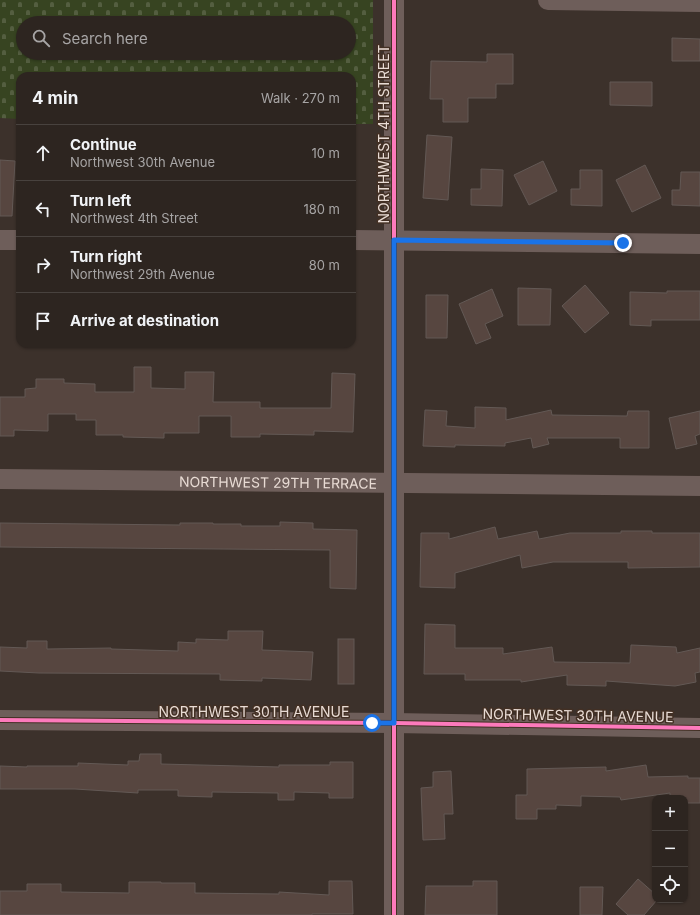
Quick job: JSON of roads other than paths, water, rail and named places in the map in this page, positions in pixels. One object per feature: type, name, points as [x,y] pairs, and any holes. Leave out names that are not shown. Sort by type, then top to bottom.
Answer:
[{"type":"street","name":"NORTHWEST 4TH STREET","points":[[394,0],[394,915]]},
{"type":"street","points":[[548,0],[700,2]]},
{"type":"street","points":[[0,240],[16,240]]},
{"type":"street","points":[[356,240],[700,244]]},
{"type":"street","name":"NORTHWEST 29TH TERRACE","points":[[0,479],[700,486]]},
{"type":"street","name":"NORTHWEST 30TH AVENUE","points":[[0,720],[394,723],[700,728]]}]
